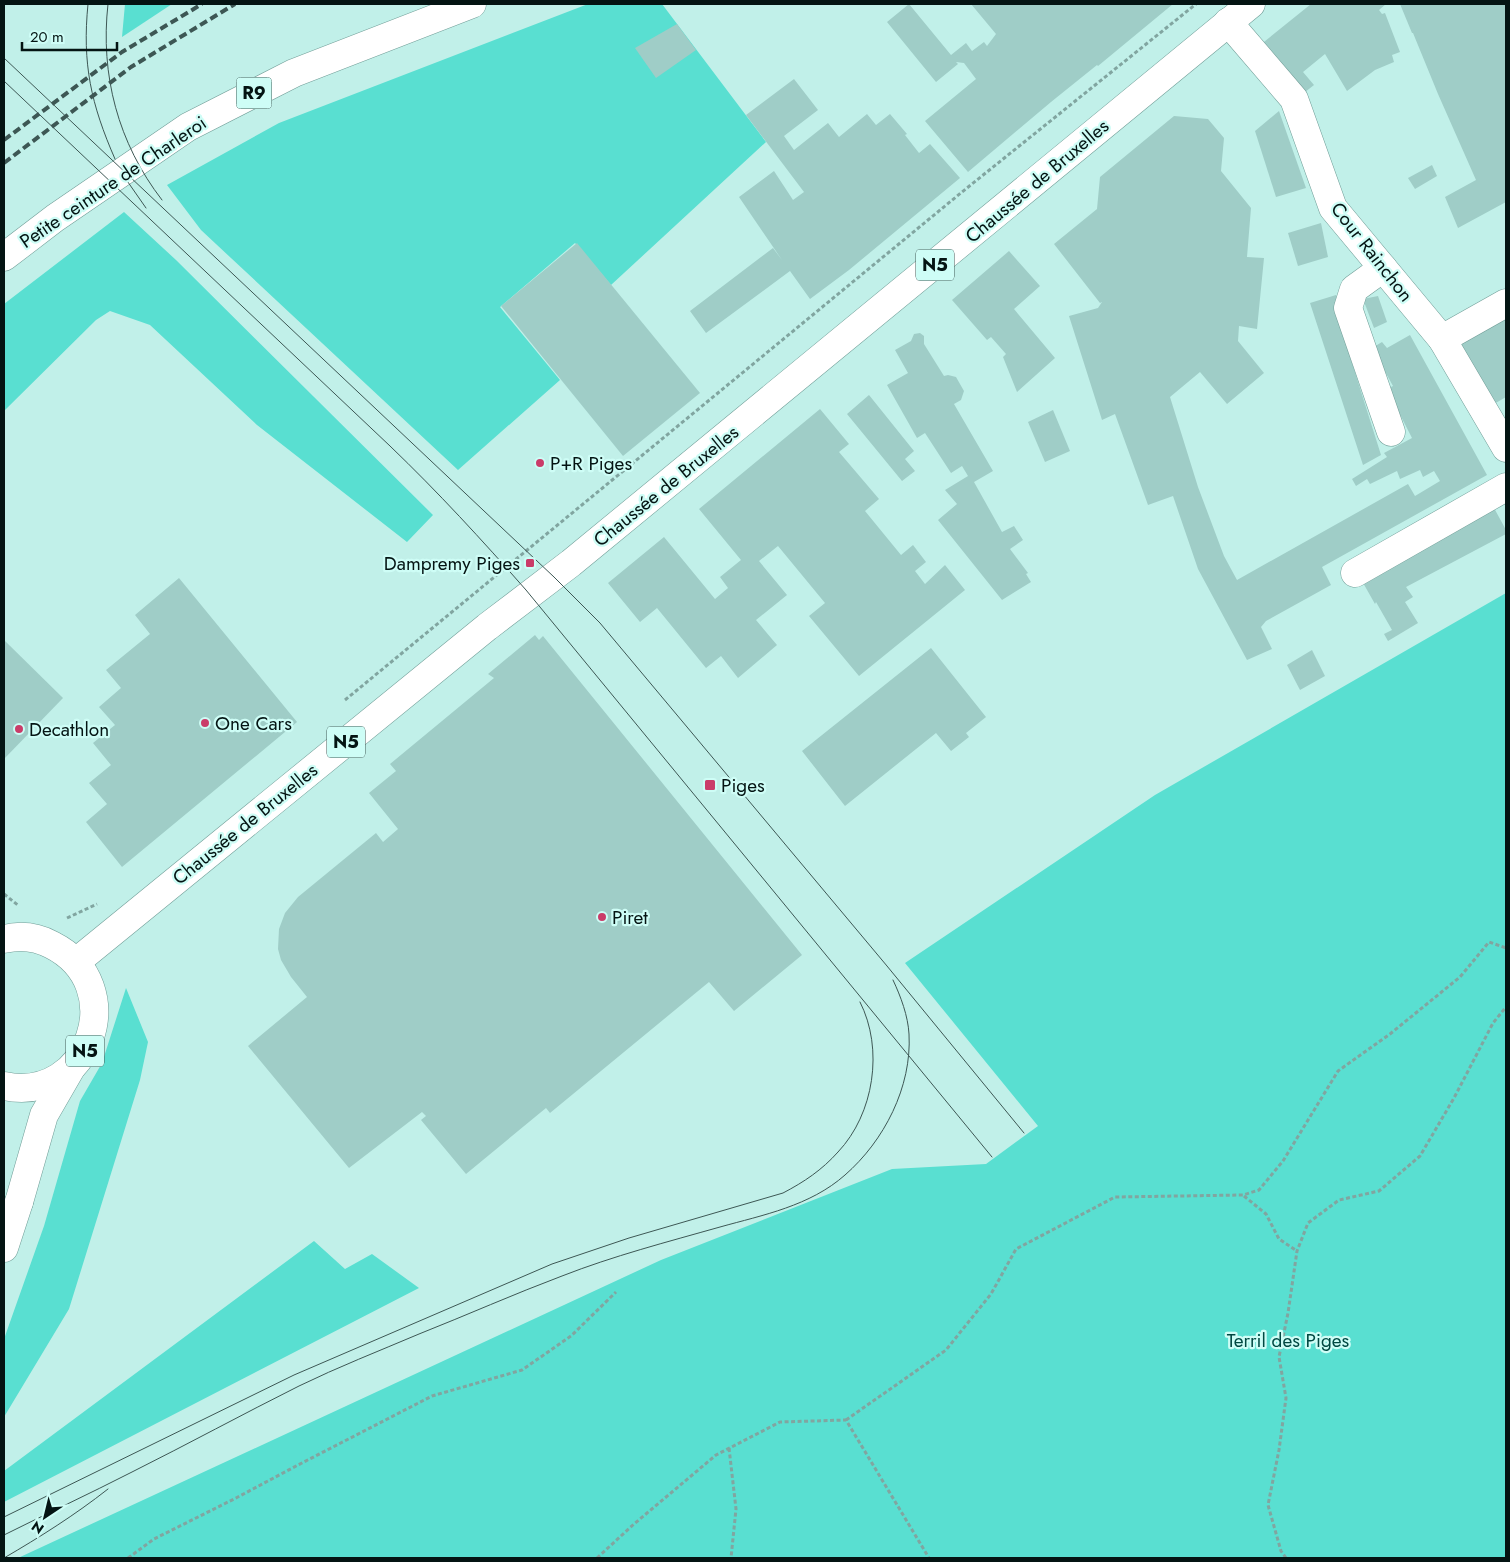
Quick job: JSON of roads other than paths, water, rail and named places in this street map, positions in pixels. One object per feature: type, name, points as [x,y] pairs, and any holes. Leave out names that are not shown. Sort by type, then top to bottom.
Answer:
[{"type":"main road","name":"Petite ceinture de Charleroi","points":[[4,257],[55,218],[188,127],[294,73],[472,4]]},
{"type":"main road","name":"Chaussée de Bruxelles","points":[[76,962],[487,626],[571,564],[1251,4]]},
{"type":"main road","name":"Cour Rainchon","points":[[1228,22],[1294,99],[1333,208],[1442,339],[1506,448]]},
{"type":"main road","points":[[1383,268],[1354,289],[1348,308],[1391,432]]},
{"type":"main road","points":[[1442,339],[1506,303]]},
{"type":"main road","points":[[1355,572],[1506,487]]},
{"type":"main road","name":"N5","points":[[4,939],[28,937],[45,941],[62,950],[76,962],[88,981],[95,1003],[94,1025],[86,1050],[70,1070],[44,1115],[4,1248]]},
{"type":"main road","name":"N5","points":[[4,1086],[14,1088],[34,1087],[53,1081],[70,1070]]},
{"type":"tram line","points":[[88,4],[86,46],[90,83],[94,102],[115,159]]},
{"type":"tram line","points":[[108,4],[106,30],[107,57],[116,107],[123,132],[134,155],[162,200]]},
{"type":"tram line","points":[[4,58],[554,577],[600,623],[1024,1133]]},
{"type":"tram line","points":[[4,81],[390,446],[476,535],[526,590],[992,1157]]},
{"type":"tram line","points":[[123,175],[146,208]]},
{"type":"tram line","points":[[4,1535],[299,1386],[359,1359],[581,1269],[786,1208],[817,1195],[845,1175],[872,1146],[893,1112],[900,1093],[906,1074],[909,1034],[904,1007],[893,980]]},
{"type":"tram line","points":[[4,1517],[294,1375],[552,1264],[629,1238],[783,1193],[798,1184],[819,1170],[838,1152],[850,1137],[860,1119],[867,1100],[872,1080],[872,1040],[860,1002]]},
{"type":"tram line","points":[[4,1558],[83,1508],[108,1489]]},
{"type":"railway","points":[[4,140],[122,52],[202,4]]},
{"type":"railway","points":[[4,163],[131,67],[235,4]]},
{"type":"place","name":"P+R Piges","points":[[540,463]]},
{"type":"place","name":"Dampremy Piges","points":[[530,563]]},
{"type":"place","name":"One Cars","points":[[205,723]]},
{"type":"place","name":"Decathlon","points":[[19,729]]},
{"type":"place","name":"Piges","points":[[710,785]]},
{"type":"place","name":"Piret","points":[[602,917]]},
{"type":"park label","name":"Terril des Piges","points":[[1288,1340]]}]
